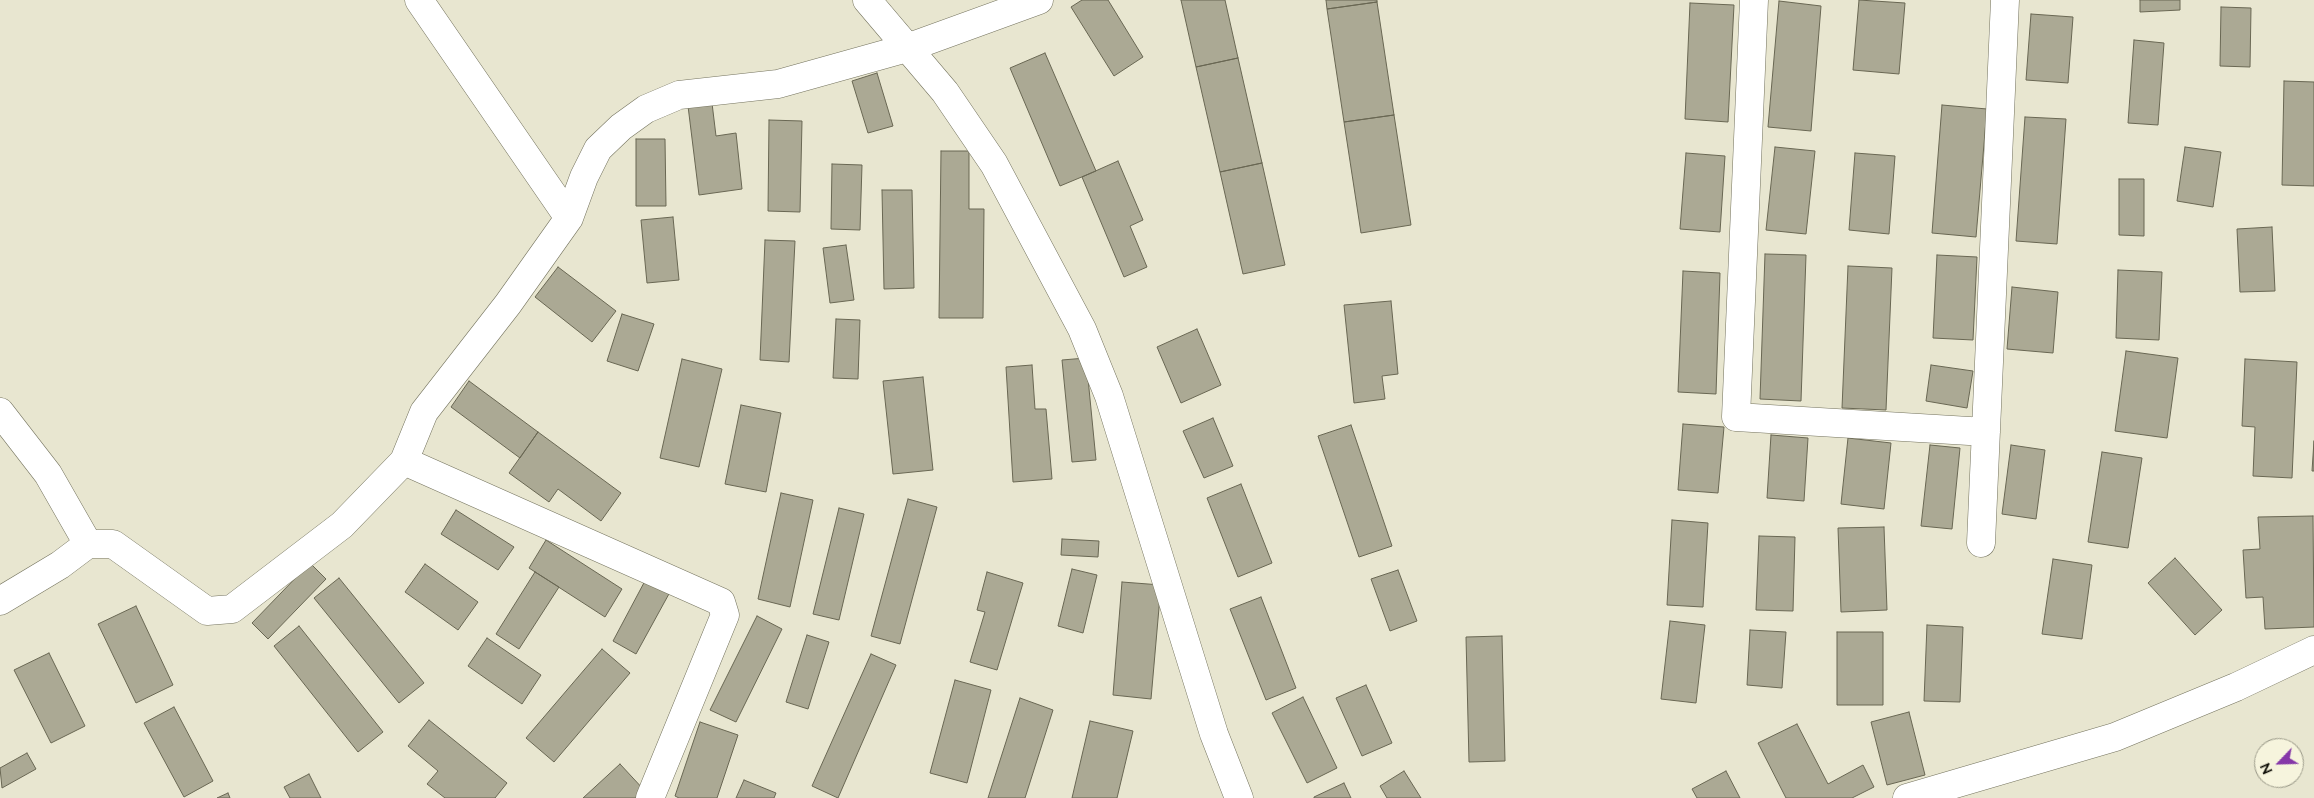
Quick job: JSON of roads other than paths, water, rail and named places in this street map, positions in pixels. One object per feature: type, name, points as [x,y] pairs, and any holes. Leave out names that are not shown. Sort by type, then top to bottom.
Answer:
[{"type":"street","points":[[419,0],[569,218]]},
{"type":"street","points":[[867,0],[944,92],[994,164],[1082,329],[1109,396],[1214,734],[1239,798]]},
{"type":"street","points":[[0,600],[60,565],[88,544],[113,544],[207,611],[232,609],[342,525],[404,461],[424,412],[508,304],[569,218],[584,177],[598,149],[621,127],[646,109],[679,94],[778,84],[907,48],[1039,0]]},
{"type":"street","points":[[1754,0],[1736,417],[1986,432]]},
{"type":"street","points":[[1981,543],[2005,0]]},
{"type":"street","points":[[0,412],[48,474],[88,544]]},
{"type":"street","points":[[404,461],[720,602],[725,615],[650,798]]},
{"type":"street","points":[[1907,798],[2115,737],[2236,687],[2314,650]]}]
